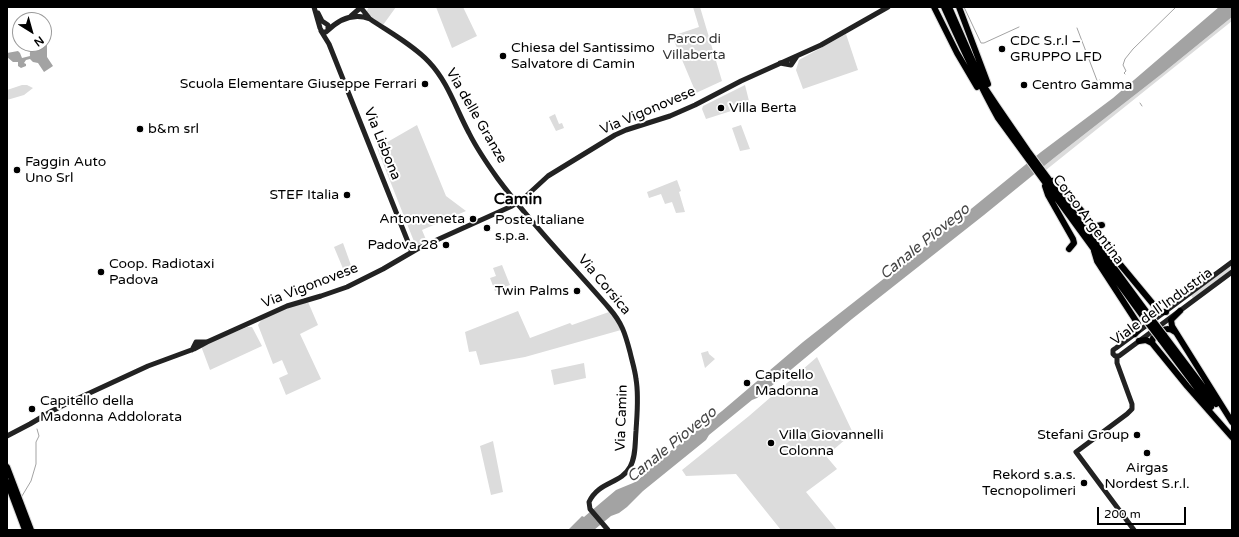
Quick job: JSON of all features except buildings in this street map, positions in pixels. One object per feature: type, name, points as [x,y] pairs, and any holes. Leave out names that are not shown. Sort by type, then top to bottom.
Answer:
[{"type":"highway","points":[[934,7],[966,69],[998,118]]},
{"type":"highway","name":"Corso Argentina","points":[[944,7],[967,60],[998,118],[1094,244],[1232,436]]},
{"type":"highway","name":"Corso Argentina","points":[[949,7],[985,88],[1026,153]]},
{"type":"highway","points":[[959,7],[997,106]]},
{"type":"highway","points":[[1045,178],[1059,186],[1093,224],[1096,226],[1102,224]]},
{"type":"highway","points":[[1045,178],[1048,195],[1074,239],[1074,243],[1070,249]]},
{"type":"highway","points":[[1094,244],[1109,251],[1158,310],[1166,312]]},
{"type":"highway","points":[[1094,244],[1097,261],[1138,324],[1138,330],[1135,334]]},
{"type":"highway","points":[[1180,310],[1170,322],[1232,422]]},
{"type":"highway","points":[[1152,343],[1153,338],[1166,328],[1175,332]]},
{"type":"highway","name":"Corso Argentina","points":[[1162,337],[1191,369],[1232,425]]},
{"type":"highway","points":[[1139,341],[1146,340],[1152,343],[1187,386],[1232,436]]},
{"type":"highway","points":[[7,467],[31,530]]},
{"type":"highway","points":[[7,482],[25,530]]},
{"type":"street","name":"Via Vigonovese","points":[[810,50],[879,7]]},
{"type":"street","name":"Via Vigonovese","points":[[7,436],[68,403],[148,366],[192,350],[198,345],[287,306],[347,287],[383,270],[412,252],[517,203],[548,176],[615,135],[670,116],[780,63],[790,62],[798,56],[833,39],[888,7]]},
{"type":"street","name":"Via Lisbona","points":[[315,8],[328,26],[329,44]]},
{"type":"street","name":"Via Lisbona","points":[[315,8],[320,29],[329,44],[412,252]]},
{"type":"street","name":"Via delle Granze","points":[[328,30],[341,21],[361,11],[370,19],[418,52],[430,63],[447,86],[473,140],[497,178],[517,203]]},
{"type":"street","name":"Via delle Granze","points":[[326,23],[341,21]]},
{"type":"street","points":[[326,23],[321,24],[320,29],[324,32],[328,30]]},
{"type":"street","name":"Via Corsica","points":[[517,203],[616,316],[624,329],[630,352]]},
{"type":"street","name":"Viale dell'Industria","points":[[1232,262],[1113,350],[1113,354],[1117,357],[1232,272]]},
{"type":"street","name":"Via Camin","points":[[608,530],[590,509],[589,502],[602,486],[625,474],[631,466],[635,438],[637,393],[636,379],[630,352]]},
{"type":"street","points":[[1117,357],[1118,365],[1132,404],[1132,409],[1076,452],[1134,530]]},
{"type":"green space","points":[[369,7],[396,7],[383,25],[367,15],[366,12]]},
{"type":"green space","points":[[436,7],[463,7],[477,36],[452,48]]},
{"type":"green space","name":"Parco di Villaberta","points":[[693,7],[700,7],[722,81],[696,93],[672,36],[699,27]]},
{"type":"green space","points":[[1232,17],[1232,21],[1046,170],[1043,167],[1163,73]]},
{"type":"green space","points":[[846,34],[858,70],[803,89],[796,70],[799,60]]},
{"type":"green space","points":[[22,85],[27,85],[33,88],[24,95],[7,100],[7,90]]},
{"type":"green space","points":[[745,85],[750,105],[706,119],[702,109],[703,106]]},
{"type":"green space","points":[[555,114],[559,124],[562,123],[564,128],[556,131],[549,117]]},
{"type":"green space","points":[[417,125],[446,196],[466,211],[422,230],[427,242],[417,245],[415,244],[377,148]]},
{"type":"green space","points":[[741,125],[750,149],[740,151],[732,128]]},
{"type":"green space","points":[[677,180],[681,191],[679,192],[685,212],[676,213],[672,202],[665,204],[661,194],[649,198],[647,192]]},
{"type":"green space","points":[[343,243],[352,268],[344,271],[334,247]]},
{"type":"green space","points":[[502,265],[510,285],[495,291],[490,278],[496,276],[493,268]]},
{"type":"green space","points":[[1232,265],[1232,269],[1193,298],[1192,297],[1191,295]]},
{"type":"green space","points":[[308,302],[318,325],[300,334],[321,379],[286,395],[279,378],[288,374],[282,360],[273,364],[258,325],[266,316]]},
{"type":"green space","points":[[518,311],[530,338],[570,323],[572,325],[609,312],[618,323],[621,330],[525,357],[480,365],[476,351],[469,352],[465,332]]},
{"type":"green space","points":[[247,327],[252,327],[262,346],[210,370],[201,346]]},
{"type":"green space","points":[[708,351],[709,354],[715,359],[705,368],[701,353]]},
{"type":"green space","points":[[817,357],[853,433],[826,456],[837,469],[806,492],[837,530],[781,530],[736,474],[686,476],[682,470],[749,416]]},
{"type":"green space","points":[[584,363],[586,378],[554,385],[551,370]]},
{"type":"green space","points":[[493,441],[503,492],[491,495],[480,446]]},
{"type":"shaded area","points":[[1219,7],[1232,7],[1232,17],[852,319],[757,398],[752,400],[709,435],[706,440],[643,491],[627,507],[619,513],[611,516],[594,530],[568,530],[582,516],[584,517],[616,490],[633,483],[643,476],[659,460],[722,411],[803,342],[923,248],[1041,152],[1113,98]]},
{"type":"shaded area","points":[[19,52],[22,58],[30,56],[30,52],[47,52],[47,57],[53,66],[44,72],[38,63],[33,62],[30,59],[26,60],[24,63],[26,66],[21,68],[18,66],[18,62],[13,62],[7,57],[7,53]]},
{"type":"waterway","points":[[964,7],[981,43],[1019,27]]},
{"type":"waterway","points":[[1125,74],[1124,73],[1126,71],[1123,65],[1125,59],[1133,49],[1176,7]]},
{"type":"waterway","points":[[1077,28],[1098,83]]},
{"type":"waterway","points":[[1100,80],[1103,84]]},
{"type":"waterway","points":[[22,496],[31,481],[36,464],[36,442],[39,436],[37,429]]},
{"type":"place","name":"CDC S.r.l – GRUPPO LFD","points":[[1002,49]]},
{"type":"place","name":"Chiesa del Santissimo Salvatore di Camin","points":[[503,56]]},
{"type":"place","name":"Scuola Elementare Giuseppe Ferrari","points":[[425,84]]},
{"type":"place","name":"Centro Gamma","points":[[1024,85]]},
{"type":"place","name":"Villa Berta","points":[[721,108]]},
{"type":"place","name":"b&m srl","points":[[140,129]]},
{"type":"place","name":"Faggin Auto Uno Srl","points":[[17,170]]},
{"type":"place","name":"STEF Italia","points":[[347,195]]},
{"type":"place","name":"Antonveneta","points":[[473,219]]},
{"type":"place","name":"Poste Italiane s.p.a.","points":[[487,228]]},
{"type":"place","name":"Padova 28","points":[[446,245]]},
{"type":"place","name":"Coop. Radiotaxi Padova","points":[[101,272]]},
{"type":"place","name":"Twin Palms","points":[[577,291]]},
{"type":"place","name":"Capitello Madonna","points":[[747,383]]},
{"type":"place","name":"Capitello della Madonna Addolorata","points":[[32,409]]},
{"type":"place","name":"Stefani Group","points":[[1137,435]]},
{"type":"place","name":"Villa Giovannelli Colonna","points":[[771,443]]},
{"type":"place","name":"Airgas Nordest S.r.l.","points":[[1147,453]]},
{"type":"place","name":"Rekord s.a.s. Tecnopolimeri","points":[[1084,483]]},
{"type":"district","name":"Camin","points":[[518,200]]},
{"type":"water label","name":"Canale Piovego","points":[[925,242]]},
{"type":"water label","name":"Canale Piovego","points":[[672,445]]}]
